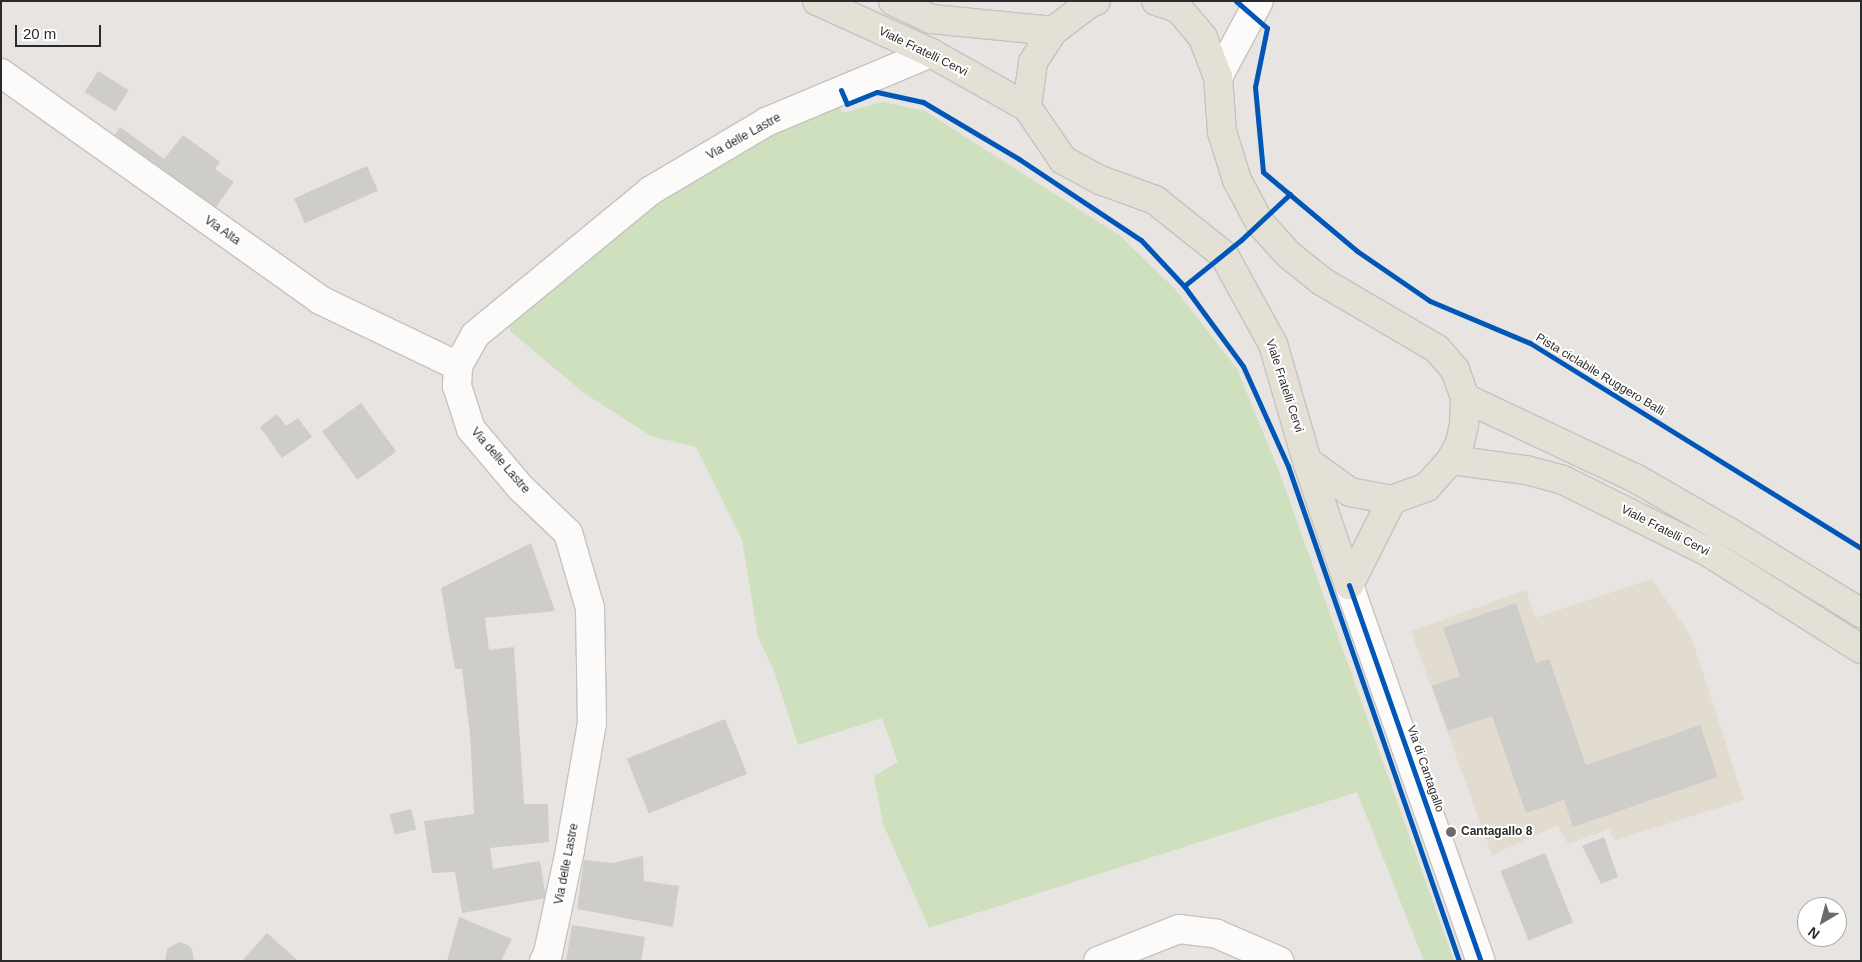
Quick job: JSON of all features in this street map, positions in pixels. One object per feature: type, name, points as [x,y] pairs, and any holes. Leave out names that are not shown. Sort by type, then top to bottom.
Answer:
[{"type":"main road","name":"Viale Fratelli Cervi","points":[[817,1],[931,53],[1027,107],[1063,160],[1100,180],[1155,200],[1224,255],[1273,344],[1307,461],[1348,584]]},
{"type":"main road","points":[[893,1],[931,19],[1053,31]]},
{"type":"main road","points":[[1027,107],[1033,62],[1053,31],[1090,3],[1096,1]]},
{"type":"main road","points":[[1176,4],[1203,38],[1218,77],[1222,132],[1236,180],[1260,223],[1289,255],[1323,282],[1437,349],[1455,370],[1465,398],[1464,425],[1460,443],[1451,460],[1428,487],[1392,500],[1350,492],[1307,461]]},
{"type":"main road","points":[[1465,398],[1635,478],[1729,532],[1861,614]]},
{"type":"main road","name":"Viale Fratelli Cervi","points":[[1451,460],[1526,470],[1563,480],[1708,552],[1861,649]]},
{"type":"main road","points":[[1348,584],[1392,500]]},
{"type":"street","points":[[1218,77],[1259,1]]},
{"type":"street","name":"Via delle Lastre","points":[[544,961],[548,953],[570,850],[592,723],[590,608],[568,533],[520,487],[471,429],[457,386],[458,366],[475,335],[650,191],[766,122],[931,53]]},
{"type":"street","name":"Via Alta","points":[[1,72],[320,300],[458,366]]},
{"type":"street","name":"Via di Cantagallo","points":[[1348,584],[1481,961]]},
{"type":"street","points":[[1098,961],[1179,929],[1217,934],[1279,961]]},
{"type":"shaded area","points":[[1652,579],[1691,636],[1744,800],[1615,840],[1609,829],[1568,844],[1558,825],[1492,855],[1411,631],[1526,590],[1535,618]]},
{"type":"green space","points":[[882,102],[925,111],[1119,235],[1174,288],[1237,369],[1280,474],[1454,961],[1424,961],[1357,792],[929,928],[883,824],[874,776],[898,762],[882,718],[798,745],[775,673],[758,637],[742,540],[696,447],[651,436],[584,393],[510,331],[509,320],[674,188],[774,129],[838,106],[843,113]]},
{"type":"building","points":[[98,71],[129,90],[115,111],[85,92]]},
{"type":"building","points":[[120,127],[164,159],[183,135],[220,162],[215,169],[234,182],[210,215],[111,140]]},
{"type":"building","points":[[367,166],[378,191],[305,223],[294,199]]},
{"type":"building","points":[[361,403],[396,452],[357,480],[322,431]]},
{"type":"building","points":[[277,414],[286,426],[298,418],[312,437],[282,458],[260,427]]},
{"type":"building","points":[[531,543],[555,611],[485,618],[489,650],[514,647],[524,804],[548,804],[549,842],[490,848],[493,869],[540,861],[546,898],[462,913],[455,872],[432,873],[424,821],[474,814],[470,734],[462,669],[455,669],[441,588]]},
{"type":"building","points":[[1516,603],[1536,663],[1549,659],[1586,765],[1700,725],[1718,777],[1573,827],[1564,800],[1526,813],[1492,716],[1448,731],[1432,686],[1460,676],[1443,628]]},
{"type":"building","points":[[725,719],[747,774],[649,813],[627,759]]},
{"type":"building","points":[[411,809],[416,829],[395,835],[390,814]]},
{"type":"building","points":[[1604,837],[1618,877],[1601,884],[1582,846]]},
{"type":"building","points":[[1545,853],[1573,923],[1529,941],[1500,871]]},
{"type":"building","points":[[643,856],[644,881],[679,886],[673,927],[577,909],[584,860],[612,863]]},
{"type":"building","points":[[459,917],[512,939],[501,961],[447,961]]},
{"type":"building","points":[[572,925],[645,937],[641,961],[566,961]]},
{"type":"building","points":[[267,933],[296,959],[295,961],[242,961]]},
{"type":"building","points":[[179,942],[188,945],[192,949],[194,961],[165,961],[167,949]]},
{"type":"cycle path","name":"Pista ciclabile Ruggero Balli","points":[[1236,1],[1267,28],[1255,87],[1263,172],[1357,251],[1430,301],[1530,343],[1861,548]]},
{"type":"cycle path","points":[[841,90],[847,104],[877,92],[923,102],[1019,159],[1141,240],[1184,286]]},
{"type":"cycle path","points":[[1290,194],[1241,240],[1184,286],[1243,366],[1288,466],[1459,961]]},
{"type":"cycle path","points":[[1349,585],[1481,961]]},
{"type":"place","name":"Cantagallo 8","points":[[1451,832]]}]
